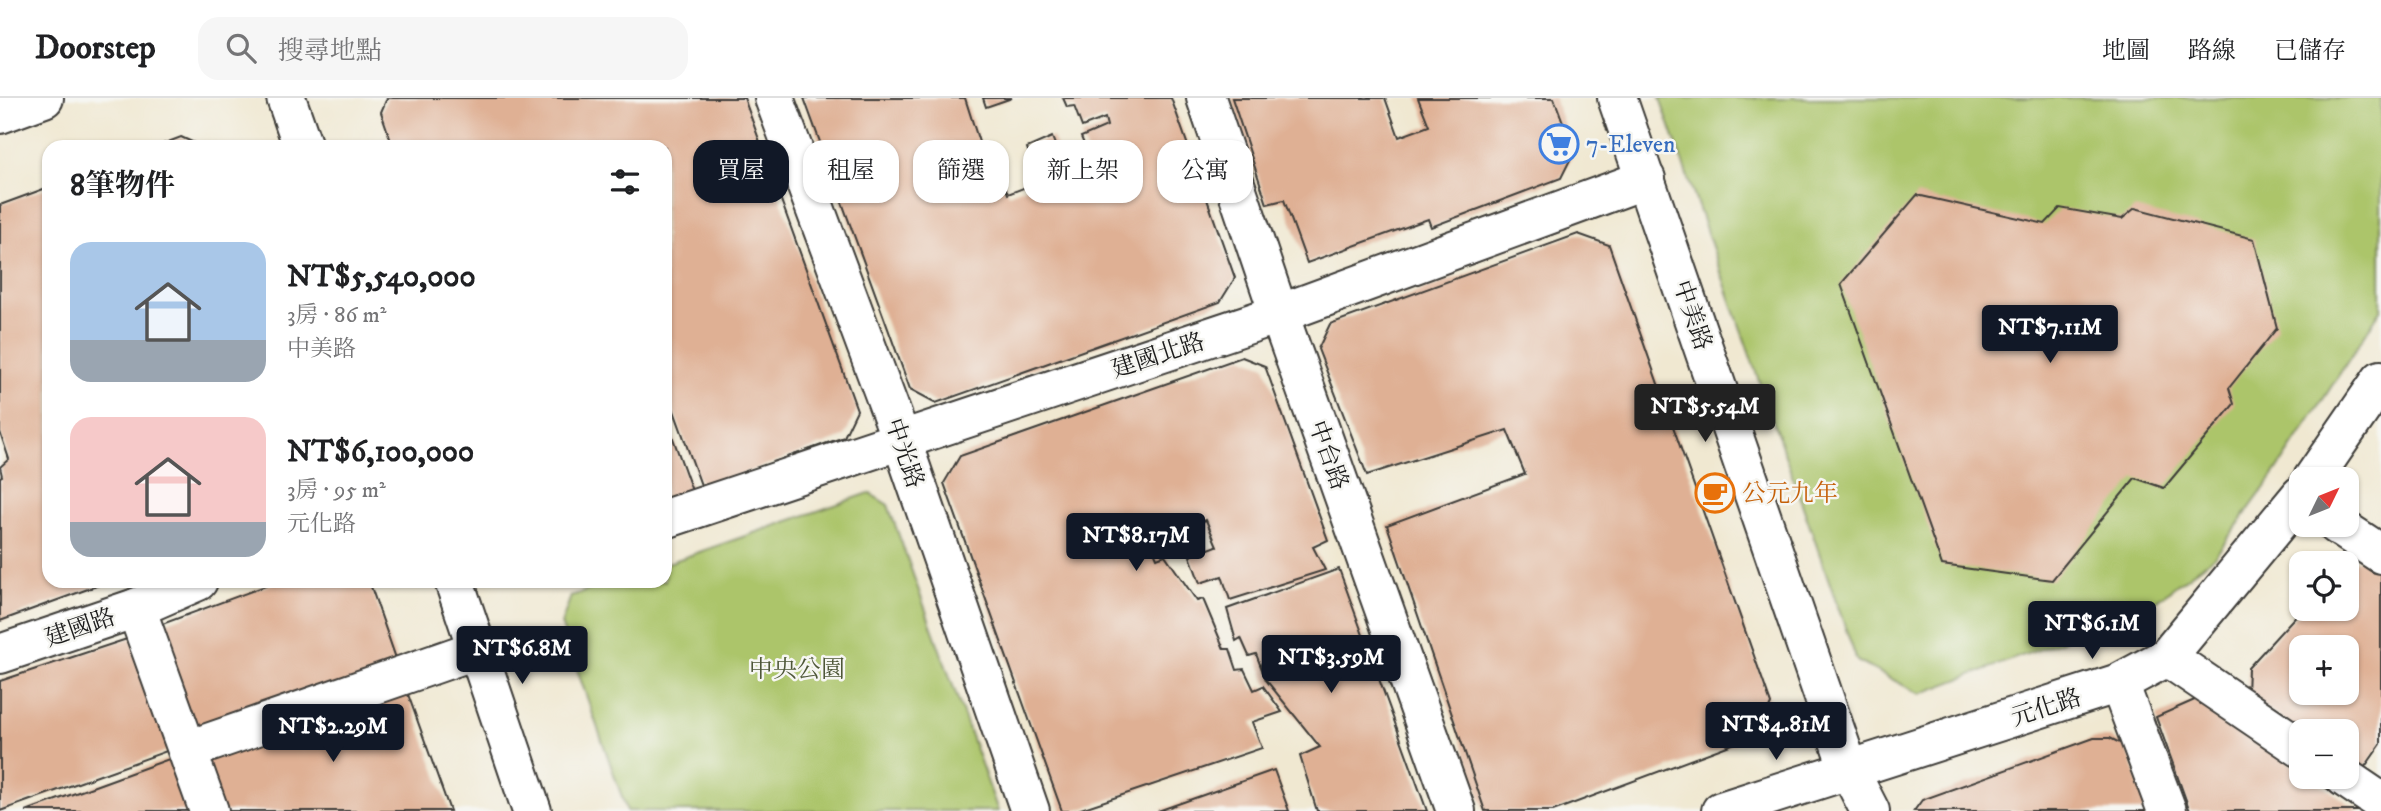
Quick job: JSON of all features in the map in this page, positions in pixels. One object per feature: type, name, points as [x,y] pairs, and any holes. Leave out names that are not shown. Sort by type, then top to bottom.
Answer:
[{"type":"street","points":[[0,114],[44,98]]},
{"type":"street","points":[[286,98],[301,140]]},
{"type":"street","name":"中光路","points":[[774,98],[901,439],[1030,811]]},
{"type":"street","name":"中台路","points":[[1206,98],[1279,314],[1456,811]]},
{"type":"street","name":"中美路","points":[[1617,98],[1849,770],[1870,811]]},
{"type":"street","name":"建國北路","points":[[672,517],[1279,314],[1646,179]]},
{"type":"street","name":"元化路","points":[[2321,467],[2381,380]]},
{"type":"street","name":"元化路","points":[[1721,811],[2119,683],[2167,657],[2289,511]]},
{"type":"street","points":[[2355,537],[2381,554]]},
{"type":"street","name":"建國路","points":[[0,654],[135,608],[182,588]]},
{"type":"street","points":[[465,588],[478,649],[532,811]]},
{"type":"street","points":[[135,608],[209,811]]},
{"type":"street","points":[[188,750],[478,649]]},
{"type":"street","points":[[2167,657],[2289,740]]},
{"type":"street","points":[[2119,683],[2167,811]]},
{"type":"street","points":[[2359,787],[2381,802]]},
{"type":"green space","points":[[1660,98],[2381,98],[2381,310],[2276,472],[2215,556],[2142,611],[1920,694],[1857,661]]},
{"type":"green space","name":"中央公園","points":[[869,493],[888,505],[998,811],[627,811],[561,624],[571,596],[594,588],[672,588],[672,562]]},
{"type":"building","points":[[387,98],[744,98],[759,140],[693,140],[693,203],[782,203],[857,410],[844,437],[702,488],[672,405],[672,140],[391,140],[381,112]]},
{"type":"building","points":[[804,98],[965,98],[978,140],[913,140],[913,203],[1009,203],[1009,194],[1023,188],[1023,203],[1143,203],[1143,140],[1082,140],[1081,137],[1107,126],[1105,118],[1082,127],[1074,106],[1067,107],[1063,98],[1171,98],[1186,140],[1157,140],[1157,203],[1208,203],[1235,278],[1220,302],[936,403],[910,389],[842,203],[899,203],[899,140],[819,140]]},
{"type":"building","points":[[983,98],[1012,98],[986,107]]},
{"type":"building","points":[[1232,98],[1385,98],[1399,137],[1429,126],[1418,98],[1554,98],[1574,152],[1561,178],[1431,227],[1428,219],[1307,263],[1284,200],[1267,204],[1253,162],[1253,140],[1246,140]]},
{"type":"building","points":[[42,190],[42,588],[91,588],[0,621],[0,467],[9,459],[0,432],[0,205]]},
{"type":"building","points":[[1917,195],[2045,224],[2060,208],[2122,219],[2135,208],[2254,239],[2277,328],[2229,388],[2234,404],[2164,488],[2135,478],[2052,580],[1942,565],[1841,284]]},
{"type":"building","points":[[1578,234],[1609,245],[1771,704],[1757,735],[1553,811],[1485,811],[1387,525],[1525,474],[1507,430],[1367,475],[1318,349],[1330,324]]},
{"type":"building","points":[[1242,357],[1265,366],[1328,540],[1313,547],[1325,570],[1230,600],[1222,576],[1200,583],[1190,556],[1217,546],[1206,520],[1149,539],[1157,558],[1165,555],[1197,601],[1203,599],[1224,649],[1230,649],[1237,670],[1244,669],[1254,690],[1263,686],[1282,712],[1252,722],[1262,748],[1075,811],[1062,811],[944,483],[960,456]]},
{"type":"building","points":[[672,435],[692,491],[672,499]]},
{"type":"building","points":[[2366,558],[2381,569],[2381,744],[2362,771],[2359,769],[2359,719],[2289,719],[2289,723],[2247,695],[2248,668],[2291,621],[2359,621],[2359,560]]},
{"type":"building","points":[[1339,569],[1427,811],[1317,811],[1300,756],[1320,747],[1266,680],[1256,654],[1249,656],[1241,638],[1236,641],[1227,609]]},
{"type":"building","points":[[260,588],[371,588],[400,670],[197,739],[154,627]]},
{"type":"building","points":[[139,635],[178,747],[0,811],[0,681]]},
{"type":"building","points":[[405,686],[450,811],[220,811],[202,755]]},
{"type":"building","points":[[2197,699],[2289,763],[2289,789],[2328,789],[2360,811],[2190,811],[2156,717]]},
{"type":"building","points":[[2094,738],[2110,738],[2126,746],[2149,811],[1914,811],[1922,800]]},
{"type":"building","points":[[180,755],[199,811],[26,811]]},
{"type":"building","points":[[1274,770],[1289,811],[1158,811]]},
{"type":"place","name":"7-Eleven","points":[[1559,144]]},
{"type":"place","name":"公元九年","points":[[1715,493]]}]
